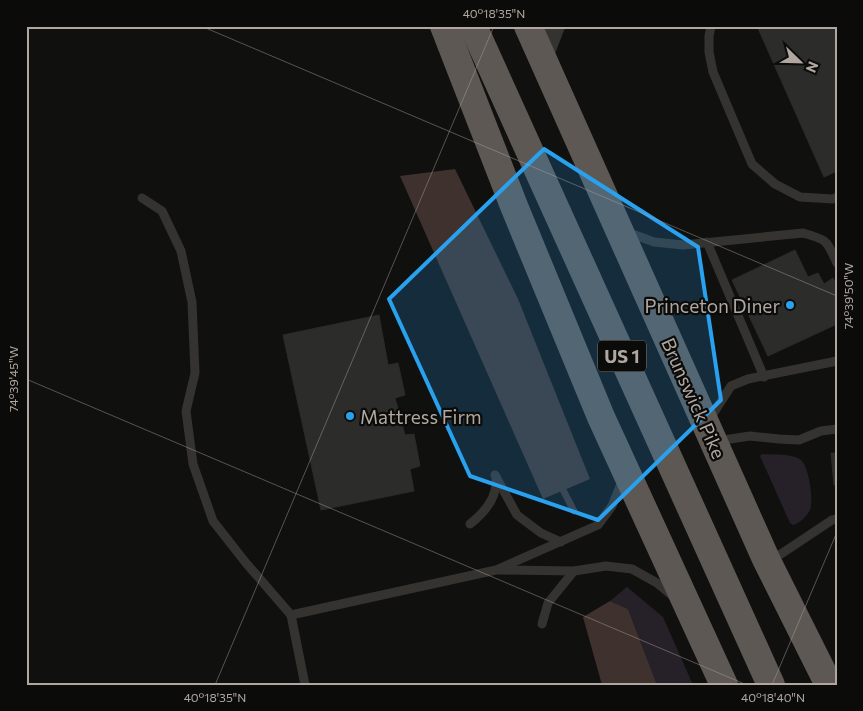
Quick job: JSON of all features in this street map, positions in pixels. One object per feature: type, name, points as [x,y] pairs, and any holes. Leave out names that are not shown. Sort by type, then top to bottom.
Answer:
[{"type":"highway","points":[[444,26],[514,206],[601,418],[724,685]]},
{"type":"highway","name":"US 1","points":[[473,26],[771,685]]},
{"type":"highway","name":"Brunswick Pike","points":[[528,26],[766,559],[829,685]]},
{"type":"street","points":[[543,60],[556,26]]},
{"type":"lane","points":[[711,26],[709,52],[713,72],[752,164],[775,184],[800,197],[833,199],[837,197]]},
{"type":"lane","points":[[142,198],[162,211],[181,251],[193,307],[195,373],[186,411],[193,464],[213,521],[246,564],[291,615],[304,685]]},
{"type":"lane","points":[[618,228],[654,242],[683,245],[803,234],[824,240],[837,240]]},
{"type":"lane","points":[[824,240],[837,263]]},
{"type":"lane","points":[[707,242],[764,376]]},
{"type":"lane","points":[[837,361],[748,379],[731,386],[710,433],[798,440],[821,431],[837,429]]},
{"type":"lane","points":[[291,615],[496,570],[598,524],[612,506],[626,471]]},
{"type":"lane","points":[[470,524],[484,514],[497,491],[496,475],[517,515],[541,532],[561,542]]},
{"type":"lane","points":[[766,559],[781,554],[832,520],[837,519]]},
{"type":"lane","points":[[496,570],[574,571],[606,566],[632,569],[657,582],[690,611]]},
{"type":"lane","points":[[542,624],[548,603],[574,571]]},
{"type":"highlighted area","points":[[544,149],[698,247],[721,400],[598,520],[470,476],[389,299]]},
{"type":"shaded area","points":[[455,169],[518,299],[590,479],[543,499],[400,176]]},
{"type":"shaded area","points":[[762,454],[793,456],[804,464],[810,484],[811,505],[807,515],[793,525],[790,523],[760,456]]},
{"type":"shaded area","points":[[627,587],[663,617],[693,685],[657,685],[628,609],[610,601]]},
{"type":"shaded area","points":[[610,601],[628,609],[657,685],[602,685],[583,617]]},
{"type":"building","points":[[757,26],[837,26],[837,171],[824,177]]},
{"type":"building","name":"Princeton Diner","points":[[795,250],[808,277],[818,273],[824,284],[833,278],[837,286],[837,324],[768,356],[732,280]]},
{"type":"building","name":"Mattress Firm","points":[[379,315],[388,365],[398,363],[405,395],[395,398],[405,435],[414,434],[420,466],[410,469],[414,491],[321,510],[283,335]]},
{"type":"building","points":[[831,453],[837,453],[837,484],[834,485]]},
{"type":"waterway","points":[[561,486],[574,511]]},
{"type":"place","name":"Princeton Diner","points":[[790,305]]},
{"type":"place","name":"Mattress Firm","points":[[350,416]]}]
